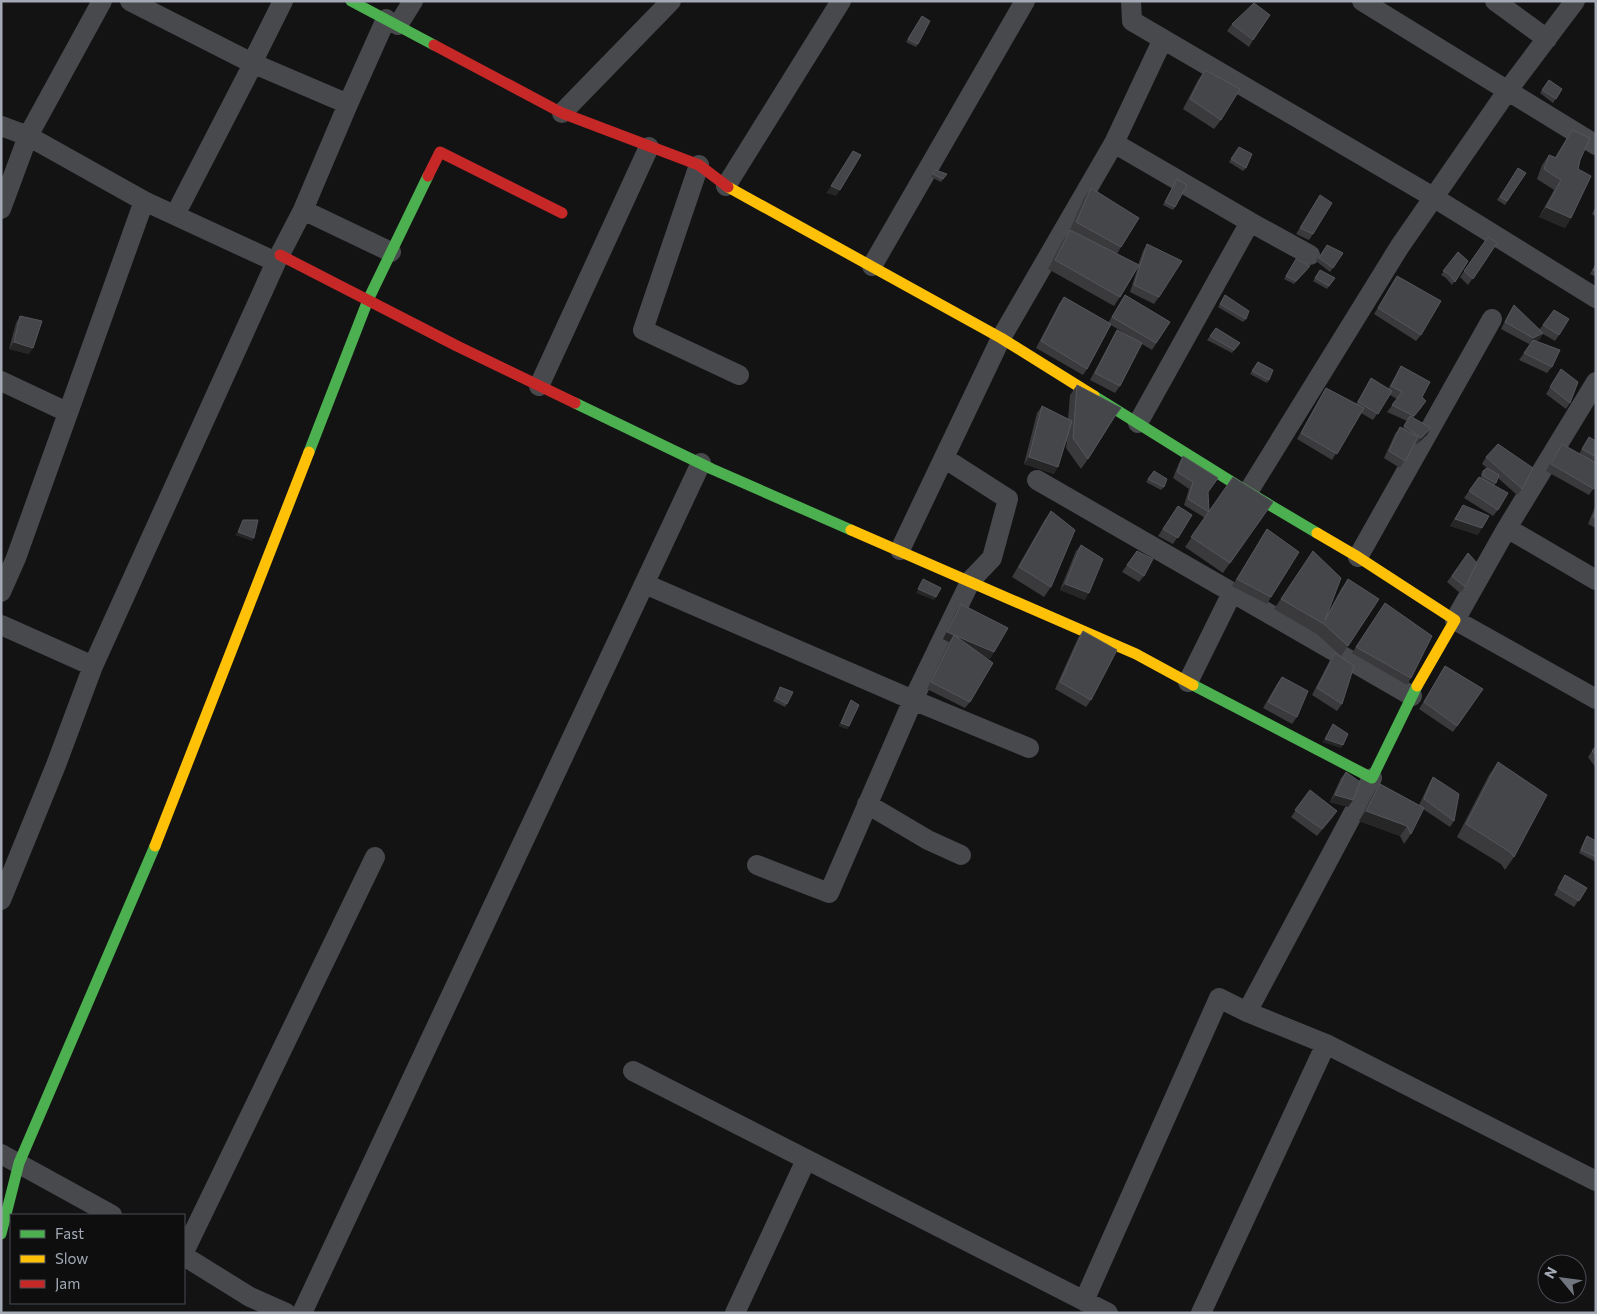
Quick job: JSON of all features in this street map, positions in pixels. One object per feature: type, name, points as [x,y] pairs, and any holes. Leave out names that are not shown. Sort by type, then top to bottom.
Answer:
[{"type":"street","points":[[1,209],[28,136],[102,1]]},
{"type":"street","points":[[130,1],[252,63],[348,104]]},
{"type":"street","points":[[175,215],[253,64],[283,1]]},
{"type":"street","points":[[351,1],[562,113],[649,147],[699,164],[726,186],[1001,338],[1248,492],[1358,557],[1455,620],[1596,699]]},
{"type":"street","points":[[1,900],[56,765],[93,666],[278,258],[303,210],[348,104],[392,22],[413,1]]},
{"type":"street","points":[[562,113],[671,1]]},
{"type":"street","points":[[726,186],[841,1]]},
{"type":"street","points":[[872,266],[1025,1]]},
{"type":"street","points":[[1131,1],[1132,21],[1433,197],[1596,298]]},
{"type":"street","points":[[1362,1],[1596,144]]},
{"type":"street","points":[[1495,1],[1547,39]]},
{"type":"street","points":[[1248,492],[1400,246],[1508,90],[1575,1]]},
{"type":"street","points":[[900,550],[1001,338],[1114,143],[1163,39]]},
{"type":"street","points":[[1,126],[28,136],[144,201],[278,258],[368,300],[457,346],[701,463],[1136,654],[1372,778]]},
{"type":"street","points":[[1114,143],[1310,255]]},
{"type":"street","points":[[539,386],[649,147]]},
{"type":"street","points":[[1,1234],[19,1163],[154,848],[368,300],[440,152],[562,213]]},
{"type":"street","points":[[699,164],[643,330],[739,376]]},
{"type":"street","points":[[1,592],[16,558],[144,201]]},
{"type":"street","points":[[303,210],[390,252]]},
{"type":"street","points":[[1138,423],[1250,222]]},
{"type":"street","points":[[1358,557],[1492,319]]},
{"type":"street","points":[[1,381],[67,412]]},
{"type":"street","points":[[1248,1012],[1372,778],[1412,696],[1507,528],[1596,382]]},
{"type":"street","points":[[757,865],[829,893],[913,700],[971,580],[992,558],[1008,499],[944,458]]},
{"type":"street","points":[[302,1313],[701,463]]},
{"type":"street","points":[[1037,480],[1412,696]]},
{"type":"street","points":[[1507,528],[1596,580]]},
{"type":"street","points":[[644,584],[1029,748]]},
{"type":"street","points":[[1188,682],[1232,593]]},
{"type":"street","points":[[1,625],[93,666]]},
{"type":"street","points":[[867,804],[928,840],[961,855]]},
{"type":"street","points":[[185,1252],[375,857]]},
{"type":"street","points":[[1084,1301],[1219,998],[1326,1044],[1596,1181]]},
{"type":"street","points":[[1201,1313],[1326,1044]]},
{"type":"street","points":[[633,1071],[1108,1313]]},
{"type":"street","points":[[1,1154],[110,1214]]},
{"type":"street","points":[[735,1313],[806,1160]]},
{"type":"street","points":[[185,1255],[250,1297],[286,1313]]},
{"type":"building","points":[[1254,3],[1270,15],[1253,40],[1232,24]]},
{"type":"building","points":[[922,16],[930,21],[918,44],[908,39]]},
{"type":"building","points":[[1205,70],[1240,89],[1221,120],[1190,99]]},
{"type":"building","points":[[1549,80],[1562,89],[1556,99],[1542,90]]},
{"type":"building","points":[[1572,130],[1590,138],[1578,169],[1591,176],[1571,218],[1546,207],[1561,180],[1544,169],[1549,155],[1556,158]]},
{"type":"building","points":[[1239,147],[1252,154],[1246,168],[1231,159]]},
{"type":"building","points":[[853,151],[861,155],[840,190],[831,186]]},
{"type":"building","points":[[1518,168],[1526,173],[1507,201],[1500,197]]},
{"type":"building","points":[[935,170],[947,174],[943,179],[933,174]]},
{"type":"building","points":[[1177,179],[1187,185],[1175,207],[1165,202]]},
{"type":"building","points":[[1091,188],[1139,218],[1121,247],[1076,222]]},
{"type":"building","points":[[1320,195],[1332,203],[1313,234],[1300,228]]},
{"type":"building","points":[[1070,230],[1139,265],[1120,297],[1055,260]]},
{"type":"building","points":[[1488,237],[1497,243],[1473,279],[1464,271]]},
{"type":"building","points":[[1147,244],[1182,261],[1159,297],[1134,285]]},
{"type":"building","points":[[1327,245],[1343,253],[1333,268],[1319,258]]},
{"type":"building","points":[[1458,252],[1468,261],[1455,282],[1449,274],[1443,271]]},
{"type":"building","points":[[1296,259],[1310,266],[1296,281],[1286,276]]},
{"type":"building","points":[[1320,270],[1335,278],[1329,286],[1315,278]]},
{"type":"building","points":[[1397,276],[1441,301],[1421,335],[1378,308]]},
{"type":"building","points":[[1125,295],[1170,322],[1156,343],[1112,317]]},
{"type":"building","points":[[1225,295],[1249,311],[1246,319],[1220,304]]},
{"type":"building","points":[[1064,297],[1111,324],[1087,369],[1041,341]]},
{"type":"building","points":[[1514,305],[1543,333],[1533,338],[1505,322]]},
{"type":"building","points":[[1554,310],[1569,319],[1559,335],[1543,325]]},
{"type":"building","points":[[20,316],[42,321],[33,348],[14,342]]},
{"type":"building","points":[[1216,328],[1240,343],[1234,350],[1210,336]]},
{"type":"building","points":[[1117,330],[1142,343],[1120,386],[1095,373]]},
{"type":"building","points":[[1533,340],[1560,350],[1552,367],[1524,353]]},
{"type":"building","points":[[1258,362],[1273,370],[1269,380],[1252,371]]},
{"type":"building","points":[[1401,366],[1430,382],[1422,397],[1426,401],[1414,416],[1392,405],[1402,392],[1391,386]]},
{"type":"building","points":[[1561,369],[1578,382],[1570,403],[1550,387]]},
{"type":"building","points":[[1371,378],[1392,391],[1378,414],[1358,402]]},
{"type":"building","points":[[1077,385],[1121,408],[1088,459],[1073,438]]},
{"type":"building","points":[[1326,388],[1364,408],[1337,454],[1301,433]]},
{"type":"building","points":[[1042,406],[1072,421],[1058,467],[1029,457]]},
{"type":"building","points":[[1410,416],[1431,428],[1421,438],[1404,426]]},
{"type":"building","points":[[1400,427],[1418,437],[1405,461],[1389,451]]},
{"type":"building","points":[[1589,437],[1596,441],[1596,457],[1582,449]]},
{"type":"building","points":[[1498,444],[1533,468],[1522,489],[1486,457]]},
{"type":"building","points":[[1562,444],[1596,463],[1596,485],[1594,489],[1551,464]]},
{"type":"building","points":[[1183,456],[1218,478],[1208,492],[1209,512],[1188,499],[1193,482],[1177,472]]},
{"type":"building","points":[[1487,468],[1499,475],[1496,483],[1483,476],[1483,471]]},
{"type":"building","points":[[1154,471],[1167,479],[1164,487],[1148,479]]},
{"type":"building","points":[[1233,477],[1273,502],[1230,563],[1191,537]]},
{"type":"building","points":[[1479,477],[1508,493],[1498,510],[1469,491]]},
{"type":"building","points":[[1463,505],[1489,516],[1482,528],[1455,519]]},
{"type":"building","points":[[1178,506],[1192,515],[1178,538],[1163,529]]},
{"type":"building","points":[[1051,511],[1075,530],[1051,587],[1019,567]]},
{"type":"building","points":[[243,520],[258,520],[254,538],[238,532]]},
{"type":"building","points":[[1267,529],[1299,552],[1271,597],[1237,579]]},
{"type":"building","points":[[1081,545],[1103,559],[1089,593],[1065,584]]},
{"type":"building","points":[[1137,551],[1153,559],[1144,576],[1127,565]]},
{"type":"building","points":[[1313,551],[1341,578],[1325,620],[1348,579],[1379,599],[1348,646],[1324,624],[1281,599]]},
{"type":"building","points":[[1468,553],[1477,563],[1465,587],[1452,576]]},
{"type":"building","points":[[923,579],[941,588],[936,597],[918,589]]},
{"type":"building","points":[[1385,603],[1432,636],[1411,678],[1356,647]]},
{"type":"building","points":[[961,604],[1008,628],[994,652],[947,632]]},
{"type":"building","points":[[1083,631],[1117,650],[1091,700],[1060,682]]},
{"type":"building","points":[[954,635],[993,663],[970,702],[931,682]]},
{"type":"building","points":[[1335,653],[1354,666],[1342,704],[1317,688]]},
{"type":"building","points":[[1445,666],[1483,689],[1457,726],[1424,702]]},
{"type":"building","points":[[1282,677],[1308,691],[1297,717],[1268,702]]},
{"type":"building","points":[[780,687],[793,692],[787,704],[776,698]]},
{"type":"building","points":[[851,700],[859,705],[849,726],[841,723]]},
{"type":"building","points":[[1333,724],[1348,734],[1343,745],[1325,739]]},
{"type":"building","points":[[1596,746],[1596,755],[1592,751]]},
{"type":"building","points":[[1498,762],[1547,795],[1514,857],[1510,852],[1466,824]]},
{"type":"building","points":[[1346,772],[1360,782],[1353,800],[1335,795]]},
{"type":"building","points":[[1433,777],[1459,794],[1454,821],[1424,799]]},
{"type":"building","points":[[1380,784],[1424,808],[1411,834],[1407,826],[1366,811]]},
{"type":"building","points":[[1310,790],[1337,811],[1322,829],[1295,810]]},
{"type":"building","points":[[1587,836],[1596,841],[1596,857],[1581,850]]},
{"type":"building","points":[[1565,875],[1587,888],[1579,901],[1558,888]]},
{"type":"traffic: fast","points":[[351,1],[434,45]]},
{"type":"traffic: fast","points":[[309,452],[368,300],[428,176]]},
{"type":"traffic: fast","points":[[1094,396],[1317,533]]},
{"type":"traffic: fast","points":[[575,403],[712,469],[851,530]]},
{"type":"traffic: fast","points":[[1193,685],[1372,778],[1417,686]]},
{"type":"traffic: fast","points":[[1,1234],[19,1163],[155,846]]},
{"type":"traffic: slow","points":[[728,187],[1001,338],[1094,396]]},
{"type":"traffic: slow","points":[[155,846],[309,452]]},
{"type":"traffic: slow","points":[[851,530],[1136,654],[1193,685]]},
{"type":"traffic: slow","points":[[1317,533],[1358,557],[1455,620],[1417,686]]},
{"type":"traffic: jam","points":[[434,45],[562,113],[699,165],[728,187]]},
{"type":"traffic: jam","points":[[428,176],[440,152],[562,213]]},
{"type":"traffic: jam","points":[[280,255],[457,346],[575,403]]}]
